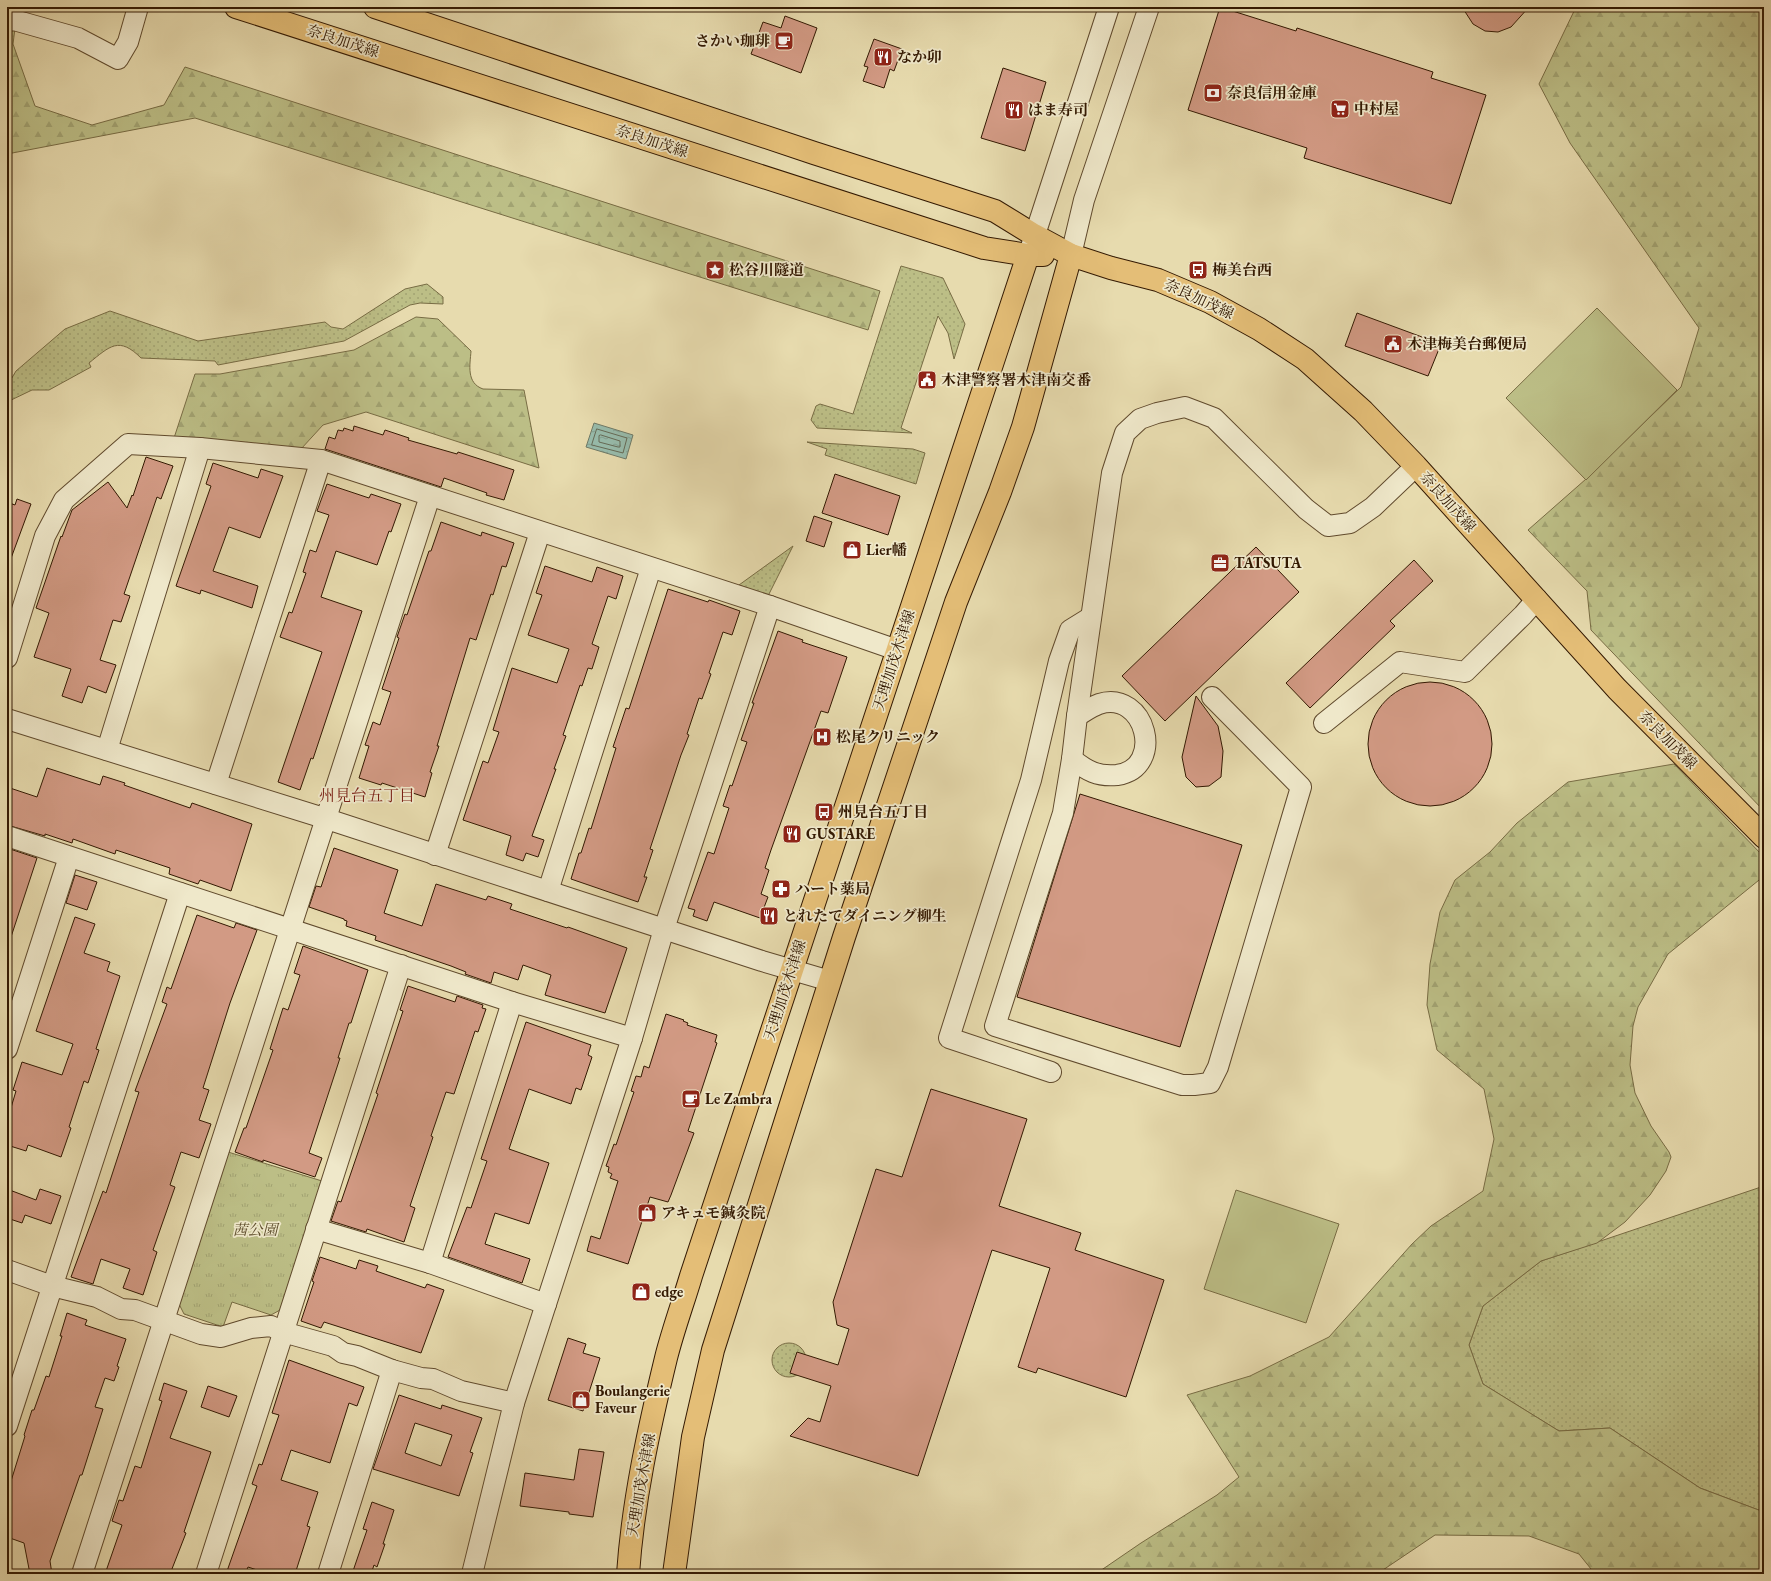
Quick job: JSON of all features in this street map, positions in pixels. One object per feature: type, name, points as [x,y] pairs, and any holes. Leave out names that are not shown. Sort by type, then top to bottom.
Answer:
[{"type":"main road","name":"奈良加茂線","points":[[236,7],[984,248],[1031,245],[1158,280],[1210,302],[1259,329],[1309,362],[1363,412],[1416,466],[1617,689],[1764,837]]},
{"type":"main road","points":[[375,7],[814,153],[995,211],[1031,245]]},
{"type":"main road","name":"天理加茂木津線","points":[[628,1574],[631,1536],[643,1465],[666,1357],[691,1276],[1031,245]]},
{"type":"main road","points":[[674,1574],[693,1437],[713,1350],[830,981],[956,602],[1000,492],[1023,426],[1071,255]]},
{"type":"street","points":[[7,21],[14,20],[78,38],[118,59],[128,42],[138,7]]},
{"type":"street","points":[[1031,245],[1110,7]]},
{"type":"street","points":[[1071,255],[1084,200],[1149,7]]},
{"type":"street","points":[[1212,697],[1301,787],[1218,1067],[1210,1083],[1182,1085],[995,1026],[1063,813],[1072,759],[1112,473],[1124,433],[1140,419],[1156,413],[1185,407],[1214,418],[1306,509],[1328,526],[1350,523],[1373,507],[1416,466]]},
{"type":"street","points":[[7,658],[46,536],[64,500],[128,444],[200,448],[321,460],[770,606],[897,650]]},
{"type":"street","points":[[107,750],[200,448]]},
{"type":"street","points":[[216,784],[321,460]]},
{"type":"street","points":[[82,1574],[327,819],[430,496]]},
{"type":"street","points":[[435,855],[540,532]]},
{"type":"street","points":[[548,891],[651,568]]},
{"type":"street","points":[[1324,723],[1400,662],[1465,672],[1523,615],[1537,599]]},
{"type":"street","points":[[472,1574],[514,1403],[632,1038],[664,929],[770,606]]},
{"type":"street","points":[[1052,1072],[949,1038],[1031,780],[1059,661],[1070,630],[1091,617]]},
{"type":"street","points":[[1072,759],[1092,773],[1110,776],[1126,774],[1136,767],[1142,759],[1145,746],[1145,734],[1140,721],[1132,710],[1120,704],[1107,702],[1098,704],[1077,716]]},
{"type":"street","points":[[7,718],[327,819],[664,929],[830,981]]},
{"type":"street","points":[[7,836],[512,1002],[632,1038]]},
{"type":"street","points":[[7,1049],[69,857]]},
{"type":"street","points":[[7,1426],[13,1386],[52,1286],[180,893]]},
{"type":"street","points":[[206,1574],[401,965]]},
{"type":"street","points":[[430,1263],[512,1002]]},
{"type":"street","points":[[316,1229],[430,1263],[546,1304]]},
{"type":"street","points":[[7,1270],[52,1286],[97,1297],[121,1309],[135,1310],[201,1334],[221,1337],[251,1328],[271,1326],[284,1332],[333,1346],[343,1353],[357,1356],[392,1370],[421,1378],[433,1379],[461,1391],[514,1403]]},
{"type":"street","points":[[328,1574],[392,1370]]},
{"type":"green space","points":[[1576,7],[1764,7],[1764,811],[1591,630],[1587,591],[1528,530],[1586,479],[1681,387],[1699,328],[1570,143],[1539,84]]},
{"type":"green space","points":[[15,28],[13,44],[35,106],[92,125],[164,105],[185,67],[880,291],[868,330],[195,118],[7,154],[7,30]]},
{"type":"green space","points":[[901,266],[943,278],[965,324],[954,359],[948,333],[938,316],[901,428],[912,433],[817,428],[811,420],[816,406],[820,404],[853,414]]},
{"type":"green space","points":[[427,284],[443,297],[443,304],[420,303],[410,305],[344,341],[218,365],[215,361],[141,358],[127,347],[120,345],[109,348],[89,363],[91,367],[49,390],[32,390],[7,402],[7,386],[16,371],[65,329],[110,311],[198,341],[325,322],[331,327],[343,329],[405,289]]},
{"type":"green space","points":[[1597,308],[1677,390],[1586,480],[1506,398]]},
{"type":"green space","points":[[416,317],[438,319],[471,351],[471,378],[478,386],[483,389],[524,390],[539,468],[366,412],[323,425],[301,449],[174,438],[195,374],[220,374],[354,350]]},
{"type":"green space","points":[[807,442],[913,449],[925,453],[916,484],[825,455],[827,449]]},
{"type":"green space","points":[[793,546],[768,596],[739,585]]},
{"type":"green space","points":[[1674,764],[1764,857],[1764,876],[1668,954],[1638,1007],[1633,1026],[1630,1065],[1635,1093],[1651,1126],[1671,1157],[1666,1171],[1650,1195],[1625,1222],[1597,1243],[1541,1261],[1483,1306],[1469,1345],[1483,1384],[1559,1431],[1610,1428],[1700,1488],[1764,1512],[1764,1574],[1595,1574],[1579,1554],[1529,1536],[1435,1535],[1377,1574],[1098,1574],[1100,1571],[1141,1543],[1217,1495],[1239,1477],[1187,1395],[1250,1376],[1329,1337],[1412,1244],[1431,1226],[1483,1191],[1494,1139],[1484,1089],[1437,1050],[1427,1005],[1430,964],[1440,912],[1455,880],[1490,852],[1517,823],[1568,782]]},
{"type":"green space","name":"茜公園","points":[[228,1152],[322,1181],[280,1310],[271,1315],[232,1302],[223,1327],[184,1314],[179,1304]]},
{"type":"green space","points":[[1764,1186],[1764,1512],[1700,1488],[1610,1428],[1559,1431],[1483,1384],[1469,1345],[1483,1306],[1541,1261]]},
{"type":"green space","points":[[1236,1190],[1339,1224],[1306,1323],[1204,1289]]},
{"type":"green space","points":[[789,1343],[801,1348],[806,1360],[801,1372],[789,1377],[777,1372],[772,1360],[777,1348]]},
{"type":"water","points":[[594,423],[633,435],[626,459],[586,447]]},
{"type":"building","points":[[1220,7],[1296,31],[1297,28],[1433,72],[1431,78],[1486,95],[1451,204],[1304,158],[1307,148],[1188,110]]},
{"type":"building","points":[[1462,7],[1529,7],[1511,27],[1498,32],[1485,31],[1473,24]]},
{"type":"building","name":"さかい珈琲","points":[[785,16],[817,28],[801,73],[751,54],[763,22],[781,28]]},
{"type":"building","name":"なか卯","points":[[874,39],[902,49],[894,71],[890,69],[884,88],[863,81],[868,67],[864,66]]},
{"type":"building","name":"はま寿司","points":[[1003,68],[1046,82],[1025,151],[981,138]]},
{"type":"building","points":[[1357,313],[1441,344],[1428,376],[1345,346]]},
{"type":"building","points":[[354,426],[383,435],[385,430],[409,438],[408,440],[457,454],[458,452],[514,470],[504,500],[486,495],[487,493],[444,478],[441,487],[325,449],[329,437],[335,439],[338,430],[343,431],[344,428],[353,431]]},
{"type":"building","points":[[146,457],[173,466],[161,499],[157,497],[124,594],[130,596],[121,622],[113,620],[100,660],[116,665],[106,693],[88,686],[82,703],[62,696],[71,669],[34,657],[49,613],[36,608],[61,536],[62,537],[72,510],[108,482],[127,508],[132,495],[133,496]]},
{"type":"building","points":[[213,463],[258,478],[261,469],[283,476],[260,538],[229,527],[213,571],[258,586],[252,608],[201,590],[200,594],[176,586],[211,486],[206,484]]},
{"type":"building","points":[[835,474],[900,496],[888,535],[822,513]]},
{"type":"building","points":[[327,484],[369,498],[371,494],[401,504],[391,532],[389,531],[377,565],[336,551],[321,597],[362,611],[313,759],[311,758],[300,790],[278,782],[322,652],[280,637],[289,612],[292,613],[306,573],[303,572],[310,550],[316,552],[329,515],[317,511]]},
{"type":"building","points":[[17,499],[31,504],[10,561],[7,560],[7,502],[15,505]]},
{"type":"building","points":[[814,516],[832,522],[824,547],[806,541]]},
{"type":"building","points":[[441,522],[481,536],[482,532],[514,543],[506,567],[502,566],[493,595],[491,594],[476,640],[470,638],[437,746],[439,746],[430,772],[432,773],[425,797],[382,783],[381,785],[359,778],[369,746],[365,745],[373,722],[380,725],[391,692],[382,689],[399,638],[397,637],[405,614],[407,615],[429,551],[431,551]]},
{"type":"building","points":[[1256,547],[1299,592],[1165,721],[1122,676]]},
{"type":"building","points":[[1414,560],[1433,581],[1390,621],[1395,626],[1310,708],[1286,683]]},
{"type":"building","points":[[545,566],[592,582],[597,567],[623,576],[616,599],[608,596],[592,644],[599,647],[592,669],[588,668],[582,686],[580,685],[563,735],[566,736],[554,769],[556,769],[532,836],[544,840],[538,857],[526,853],[523,861],[506,855],[511,836],[463,820],[483,761],[488,763],[499,732],[493,730],[512,668],[557,683],[569,649],[528,635],[542,595],[536,593]]},
{"type":"building","points":[[668,589],[708,602],[709,600],[740,611],[732,635],[723,632],[702,699],[699,698],[687,734],[689,735],[650,849],[653,850],[644,877],[647,877],[638,902],[571,879],[589,828],[591,829],[616,748],[613,747],[626,708],[629,709]]},
{"type":"building","points":[[778,631],[803,640],[802,642],[847,657],[828,713],[821,711],[765,868],[769,870],[761,894],[768,897],[760,918],[714,902],[707,921],[693,916],[695,910],[688,908],[708,852],[714,854],[729,808],[723,806],[730,785],[732,786],[747,742],[741,740],[754,703],[752,703]]},
{"type":"building","points":[[1430,682],[1442,683],[1454,687],[1474,700],[1487,720],[1491,732],[1491,756],[1487,768],[1474,788],[1454,801],[1442,805],[1430,806],[1418,805],[1406,801],[1386,788],[1373,768],[1369,756],[1368,744],[1369,732],[1373,720],[1386,700],[1406,687],[1418,683]]},
{"type":"building","points":[[1196,696],[1218,726],[1223,751],[1221,777],[1209,786],[1196,787],[1186,777],[1182,757]]},
{"type":"building","points":[[47,768],[100,785],[103,776],[190,808],[192,803],[252,824],[231,891],[200,880],[198,884],[169,874],[170,868],[116,850],[115,854],[73,839],[72,843],[45,834],[45,836],[7,825],[7,787],[37,797]]},
{"type":"building","points":[[1080,794],[1242,845],[1180,1047],[1017,997]]},
{"type":"building","points":[[7,848],[37,858],[10,940],[7,939]]},
{"type":"building","points":[[334,848],[398,870],[384,913],[422,926],[436,884],[486,900],[488,896],[512,904],[510,909],[567,928],[568,927],[627,948],[605,1013],[545,995],[551,975],[523,965],[518,980],[494,972],[491,983],[465,974],[466,972],[451,966],[375,940],[376,936],[346,926],[347,921],[344,919],[309,907],[316,886],[321,887]]},
{"type":"building","points":[[75,875],[97,882],[87,910],[66,903]]},
{"type":"building","points":[[197,915],[234,928],[236,923],[257,930],[230,1003],[203,1088],[209,1090],[199,1120],[211,1124],[199,1158],[181,1152],[170,1185],[175,1187],[153,1250],[157,1252],[143,1295],[123,1288],[130,1269],[101,1259],[93,1284],[71,1277],[103,1191],[106,1193],[139,1092],[135,1091],[167,1004],[162,1002],[167,987],[171,989]]},
{"type":"building","points":[[75,917],[95,924],[84,953],[110,962],[107,971],[120,976],[96,1049],[99,1050],[88,1083],[84,1081],[61,1157],[28,1145],[26,1151],[7,1145],[7,1121],[16,1091],[13,1090],[22,1062],[62,1075],[73,1044],[36,1031]]},
{"type":"building","points":[[303,946],[368,970],[351,1023],[349,1023],[338,1058],[340,1058],[309,1153],[322,1158],[315,1177],[235,1152],[244,1128],[246,1128],[273,1050],[270,1049],[283,1008],[288,1010],[300,975],[294,973]]},
{"type":"building","points":[[408,986],[455,1002],[457,996],[483,1005],[482,1008],[486,1009],[478,1032],[475,1031],[454,1094],[446,1092],[410,1206],[415,1208],[404,1242],[367,1229],[366,1232],[331,1221],[338,1201],[341,1202],[378,1094],[376,1093],[403,1011],[400,1010]]},
{"type":"building","points":[[666,1014],[684,1020],[683,1021],[688,1023],[687,1025],[717,1035],[715,1042],[717,1043],[688,1131],[694,1133],[671,1195],[668,1202],[650,1197],[628,1264],[587,1251],[591,1236],[600,1239],[618,1181],[610,1178],[612,1174],[608,1172],[609,1167],[606,1166],[614,1144],[616,1145],[634,1092],[631,1091],[636,1076],[641,1077],[644,1066],[649,1068]]},
{"type":"building","points":[[526,1022],[591,1045],[588,1055],[592,1057],[581,1090],[576,1088],[571,1104],[529,1089],[509,1149],[549,1163],[529,1224],[495,1213],[485,1244],[530,1259],[522,1283],[448,1257],[467,1207],[471,1208],[487,1161],[481,1159]]},
{"type":"building","points":[[931,1089],[1027,1119],[999,1206],[1081,1233],[1075,1250],[1164,1280],[1126,1397],[1038,1368],[1036,1373],[1018,1367],[1050,1268],[992,1250],[918,1476],[790,1436],[808,1418],[820,1422],[831,1386],[790,1373],[797,1352],[838,1365],[849,1329],[837,1325],[833,1302],[876,1169],[902,1177]]},
{"type":"building","points":[[7,1189],[36,1200],[40,1189],[61,1196],[51,1224],[25,1215],[22,1223],[7,1218]]},
{"type":"building","points":[[320,1257],[356,1269],[359,1260],[378,1266],[376,1271],[425,1288],[427,1284],[444,1290],[421,1353],[324,1322],[321,1328],[301,1321],[314,1282],[312,1281]]},
{"type":"building","points":[[67,1313],[87,1320],[85,1325],[126,1339],[117,1366],[119,1367],[114,1381],[105,1378],[95,1407],[103,1409],[82,1475],[80,1475],[50,1561],[52,1574],[30,1574],[24,1543],[7,1537],[7,1494],[32,1410],[34,1410],[46,1376],[49,1377],[62,1336],[60,1336]]},
{"type":"building","points":[[568,1338],[586,1344],[583,1353],[600,1358],[583,1411],[548,1400]]},
{"type":"building","points":[[289,1360],[364,1387],[357,1406],[349,1403],[330,1463],[291,1450],[281,1480],[318,1492],[307,1526],[310,1527],[295,1574],[269,1574],[248,1567],[245,1574],[226,1574],[257,1486],[252,1484],[259,1464],[262,1465],[279,1415],[272,1413]]},
{"type":"building","points":[[164,1383],[187,1391],[170,1438],[211,1452],[184,1532],[186,1533],[170,1574],[105,1574],[122,1525],[112,1521],[119,1500],[123,1501],[135,1466],[141,1468],[162,1401],[159,1400]]},
{"type":"building","points":[[208,1386],[237,1396],[229,1417],[201,1407]]},
{"type":"building","points":[[399,1395],[441,1409],[442,1405],[482,1418],[470,1452],[473,1453],[459,1496],[373,1469]],"holes":[[[415,1423],[452,1435],[441,1466],[405,1453]]]},
{"type":"building","points":[[579,1449],[604,1452],[593,1517],[569,1514],[569,1512],[520,1506],[525,1473],[574,1480]]},
{"type":"building","points":[[372,1502],[394,1510],[383,1544],[385,1544],[377,1567],[374,1565],[371,1574],[352,1574],[367,1530],[363,1529]]},
{"type":"place","name":"さかい珈琲","points":[[784,41]]},
{"type":"place","name":"なか卯","points":[[883,57]]},
{"type":"place","name":"奈良信用金庫","points":[[1213,93]]},
{"type":"place","name":"中村屋","points":[[1340,109]]},
{"type":"place","name":"はま寿司","points":[[1014,110]]},
{"type":"place","name":"松谷川隧道","points":[[715,270]]},
{"type":"place","name":"梅美台西","points":[[1198,270]]},
{"type":"place","name":"木津梅美台郵便局","points":[[1393,344]]},
{"type":"place","name":"木津警察署木津南交番","points":[[927,380]]},
{"type":"place","name":"Lier幡","points":[[852,550]]},
{"type":"place","name":"TATSUTA","points":[[1220,563]]},
{"type":"place","name":"松尾クリニック","points":[[822,737]]},
{"type":"place","name":"州見台五丁目","points":[[824,812]]},
{"type":"place","name":"GUSTARE","points":[[792,834]]},
{"type":"place","name":"ハート薬局","points":[[781,889]]},
{"type":"place","name":"とれたてダイニング柳生","points":[[769,916]]},
{"type":"place","name":"Le Zambra","points":[[691,1099]]},
{"type":"place","name":"アキュモ鍼灸院","points":[[647,1213]]},
{"type":"place","name":"edge","points":[[641,1292]]},
{"type":"place","name":"Boulangerie Faveur","points":[[581,1400]]},
{"type":"district","name":"州見台五丁目","points":[[367,795]]}]
